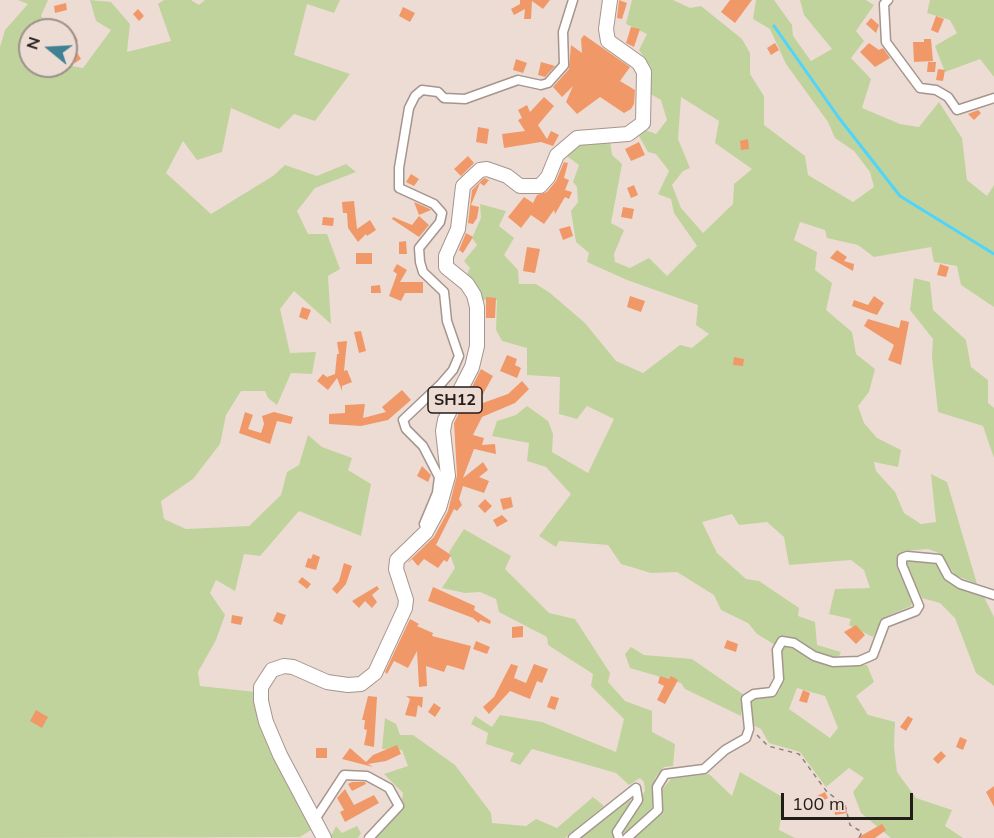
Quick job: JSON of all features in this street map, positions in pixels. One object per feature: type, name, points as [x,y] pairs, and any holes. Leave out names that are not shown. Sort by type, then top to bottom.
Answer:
[{"type":"main road","name":"SH12","points":[[324,838],[266,722],[261,700],[261,687],[273,670],[284,666],[293,667],[327,682],[348,685],[369,680],[375,674],[405,608],[406,600],[396,569],[397,560],[426,532],[439,508],[448,476],[443,431],[445,420],[472,367],[477,346],[477,307],[474,295],[467,284],[446,267],[446,256],[458,229],[463,186],[480,170],[487,169],[507,176],[520,186],[540,186],[548,177],[557,154],[576,138],[628,134],[644,123],[644,72],[639,63],[608,41],[606,29],[610,0]]},
{"type":"street","points":[[419,539],[437,493],[439,477],[423,446],[406,429],[403,420],[440,385],[453,370],[459,356],[447,321],[444,292],[423,272],[418,248],[440,222],[442,213],[434,204],[399,188],[399,168],[409,108],[415,96],[422,90],[438,92],[444,98],[465,99],[518,80],[540,85],[548,83],[564,64],[563,32],[573,0]]},
{"type":"street","points":[[888,0],[884,4],[886,42],[920,88],[936,90],[948,97],[957,110],[994,98]]},
{"type":"street","points":[[627,838],[658,810],[657,787],[665,774],[704,769],[725,750],[746,738],[748,729],[746,699],[754,694],[772,692],[779,679],[777,650],[782,641],[794,643],[814,656],[833,662],[859,661],[873,656],[885,623],[915,611],[919,606],[902,565],[902,558],[907,556],[939,559],[948,576],[960,584],[994,595]]},
{"type":"street","points":[[974,589],[994,589]]},
{"type":"street","points":[[314,821],[344,775],[367,776],[389,788],[399,806],[369,838]]},
{"type":"street","points":[[573,838],[636,788],[638,800],[617,832],[619,838]]},
{"type":"path","points":[[748,729],[768,746],[799,754],[827,792],[845,805],[850,825],[862,832],[860,838]]},
{"type":"green space","points":[[18,0],[48,0],[41,16],[43,18],[18,18],[18,78],[78,78],[78,67],[83,68],[111,30],[96,21],[90,0],[111,2],[130,24],[127,52],[171,41],[158,4],[164,0],[191,0],[199,5],[205,0],[340,0],[334,13],[307,4],[294,55],[350,74],[315,121],[294,114],[279,129],[231,108],[222,152],[197,160],[183,141],[166,173],[211,214],[273,176],[285,165],[317,176],[346,164],[356,172],[315,188],[297,211],[308,234],[327,234],[340,269],[328,276],[331,324],[294,291],[280,309],[290,353],[316,352],[312,374],[291,373],[277,405],[268,398],[265,391],[241,391],[226,415],[220,444],[193,479],[161,501],[164,519],[186,529],[249,526],[281,495],[287,472],[299,465],[308,435],[322,447],[352,458],[348,470],[371,484],[361,536],[299,511],[260,556],[244,554],[235,591],[216,580],[210,593],[225,615],[216,640],[198,672],[200,686],[256,692],[311,826],[311,830],[300,837],[0,838],[0,47],[5,30],[28,4]]},
{"type":"green space","points":[[632,0],[673,0],[690,8],[701,6],[742,39],[750,53],[750,74],[764,96],[764,125],[805,156],[808,175],[853,202],[874,187],[870,172],[854,151],[835,138],[828,122],[786,64],[770,29],[753,19],[756,0],[774,0],[792,25],[793,36],[811,61],[832,49],[804,15],[800,0],[866,0],[874,5],[856,31],[864,41],[851,58],[871,79],[862,108],[900,124],[919,127],[939,102],[962,138],[967,180],[987,196],[994,185],[994,307],[961,285],[957,266],[934,262],[931,247],[874,257],[858,245],[827,238],[825,230],[800,222],[794,240],[817,252],[815,270],[832,283],[826,310],[852,332],[856,354],[875,369],[869,392],[858,406],[864,423],[877,438],[901,450],[898,467],[874,462],[876,471],[895,492],[904,513],[921,524],[936,522],[931,474],[947,482],[977,584],[955,575],[939,553],[928,549],[904,551],[897,564],[913,600],[911,606],[885,617],[873,637],[849,625],[851,619],[829,614],[835,589],[870,588],[864,570],[851,560],[789,565],[784,537],[767,522],[739,525],[732,514],[702,522],[717,553],[746,579],[759,581],[799,608],[798,616],[815,622],[817,645],[841,652],[838,658],[826,657],[780,639],[775,645],[757,634],[748,623],[721,610],[714,595],[677,572],[651,573],[621,564],[608,545],[559,541],[556,547],[539,536],[571,494],[546,467],[527,461],[529,443],[492,436],[497,421],[516,415],[527,406],[548,421],[553,434],[552,452],[588,473],[614,419],[587,406],[577,419],[559,414],[560,377],[527,375],[527,348],[502,341],[496,330],[497,300],[483,300],[477,287],[465,278],[470,268],[464,261],[477,245],[472,238],[481,218],[480,204],[506,211],[499,226],[514,238],[504,255],[518,270],[519,284],[536,284],[550,293],[585,323],[616,361],[643,373],[680,345],[692,348],[709,334],[696,325],[698,305],[627,280],[587,262],[589,253],[576,242],[571,211],[578,202],[577,187],[573,182],[579,165],[564,154],[583,141],[610,141],[612,155],[622,164],[611,223],[624,230],[614,254],[615,262],[630,268],[649,258],[667,276],[697,246],[674,213],[671,199],[658,194],[669,171],[656,154],[648,152],[639,136],[645,130],[656,134],[667,120],[661,100],[649,93],[648,71],[651,67],[639,50],[647,34],[626,24]],"holes":[[[681,97],[719,121],[715,143],[752,169],[734,184],[733,204],[703,233],[681,208],[672,185],[683,171],[690,168],[678,139]]]},
{"type":"green space","points":[[930,0],[994,0],[994,77],[980,59],[945,72],[935,46],[957,33],[950,20],[927,13]]},
{"type":"green space","points":[[914,278],[930,282],[933,310],[966,340],[971,367],[988,380],[988,403],[994,408],[994,458],[983,426],[938,412],[932,357],[933,339],[910,310]]},
{"type":"green space","points":[[464,529],[511,556],[505,569],[549,613],[575,619],[610,673],[608,682],[625,701],[652,711],[652,732],[675,744],[673,766],[664,767],[655,778],[653,805],[649,814],[629,831],[623,833],[622,828],[645,791],[644,782],[640,778],[629,785],[616,773],[532,749],[520,765],[510,761],[514,753],[486,744],[488,733],[471,724],[475,716],[492,727],[500,715],[542,722],[616,752],[624,719],[591,686],[593,674],[548,645],[547,637],[499,612],[496,599],[480,592],[465,593],[442,588],[455,568],[449,552]]},
{"type":"green space","points":[[912,558],[939,562],[944,577],[958,588],[983,595],[994,617],[994,686],[976,673],[955,618],[940,603],[922,598],[905,562]]},
{"type":"green space","points":[[784,644],[794,646],[833,665],[867,665],[874,682],[856,696],[868,715],[895,722],[894,747],[897,772],[916,798],[952,810],[945,826],[963,838],[891,838],[861,813],[853,792],[864,778],[849,768],[826,787],[800,752],[769,743],[761,729],[750,724],[749,701],[759,696],[772,697],[780,690],[780,650]],"holes":[[[797,688],[825,696],[838,728],[830,738],[789,709]]]},
{"type":"green space","points":[[631,647],[644,655],[692,659],[744,695],[741,716],[685,689],[681,683],[630,668],[625,654]]},
{"type":"green space","points":[[385,718],[396,724],[400,735],[413,735],[455,765],[491,813],[492,823],[526,826],[536,819],[557,828],[593,797],[604,806],[565,838],[372,838],[401,806],[403,793],[384,774],[408,766],[402,750],[382,749]]},
{"type":"green space","points":[[740,772],[784,798],[779,830],[795,838],[633,838],[658,815],[662,802],[661,791],[671,779],[709,774],[732,796]]},
{"type":"green space","points":[[631,797],[629,807],[616,825],[617,838],[580,838]]},
{"type":"green space","points":[[336,826],[342,833],[357,826],[361,833],[358,838],[330,838]]},
{"type":"building","points":[[520,0],[550,0],[543,9],[532,1],[531,19],[524,19],[525,9],[514,15],[511,9],[520,4]]},
{"type":"building","points":[[619,0],[627,3],[622,19],[617,18]]},
{"type":"building","points":[[730,0],[752,0],[735,23],[721,12]]},
{"type":"building","points":[[66,3],[67,10],[55,13],[54,6]]},
{"type":"building","points":[[403,7],[415,13],[410,22],[399,16]]},
{"type":"building","points":[[138,9],[144,16],[139,21],[133,14]]},
{"type":"building","points":[[936,16],[944,19],[938,33],[931,30]]},
{"type":"building","points":[[871,18],[879,25],[876,33],[866,24]]},
{"type":"building","points":[[631,27],[640,29],[634,47],[626,43]]},
{"type":"building","points":[[584,35],[630,67],[620,81],[635,90],[634,104],[631,109],[624,113],[600,97],[577,114],[566,102],[573,86],[562,97],[553,87],[569,69],[571,45],[582,53],[581,39]]},
{"type":"building","points":[[924,39],[931,39],[933,61],[914,62],[913,42],[924,42]]},
{"type":"building","points":[[775,43],[779,50],[771,55],[767,48]]},
{"type":"building","points":[[869,43],[879,50],[883,48],[890,58],[875,67],[860,52]]},
{"type":"building","points":[[516,59],[527,63],[523,73],[513,70]]},
{"type":"building","points":[[541,62],[555,66],[545,77],[538,75]]},
{"type":"building","points":[[928,62],[936,62],[935,72],[927,72]]},
{"type":"building","points":[[938,69],[945,70],[943,81],[936,80]]},
{"type":"building","points":[[544,97],[554,106],[538,125],[547,139],[551,131],[559,135],[553,146],[541,142],[504,148],[502,134],[525,131],[518,120],[522,118],[518,110],[527,105],[530,112]]},
{"type":"building","points":[[978,110],[981,113],[974,120],[968,114]]},
{"type":"building","points":[[478,127],[489,129],[487,144],[476,142]]},
{"type":"building","points":[[748,139],[749,149],[741,150],[740,141]]},
{"type":"building","points":[[639,142],[645,155],[631,161],[625,149]]},
{"type":"building","points":[[468,156],[474,163],[461,176],[454,169]]},
{"type":"building","points":[[564,162],[568,163],[564,178],[569,180],[565,190],[572,192],[569,199],[565,197],[555,214],[554,210],[544,224],[531,215],[521,228],[508,217],[524,197],[533,203],[537,195],[547,192],[556,181]]},
{"type":"building","points":[[411,174],[419,179],[414,186],[406,182]]},
{"type":"building","points":[[484,178],[489,180],[484,186],[480,183],[471,205],[479,207],[477,218],[473,224],[468,223],[472,190]]},
{"type":"building","points":[[634,185],[638,195],[631,198],[627,188]]},
{"type":"building","points":[[354,201],[357,229],[370,220],[376,230],[367,236],[366,234],[358,242],[348,228],[347,213],[343,213],[342,202]]},
{"type":"building","points":[[414,202],[430,209],[431,210],[419,215]]},
{"type":"building","points":[[623,207],[634,209],[632,219],[621,217]]},
{"type":"building","points":[[419,216],[429,225],[419,237],[392,219],[393,217],[412,225]]},
{"type":"building","points":[[323,217],[334,218],[333,226],[322,225]]},
{"type":"building","points":[[570,226],[573,236],[563,240],[559,229]]},
{"type":"building","points":[[466,233],[473,237],[463,253],[459,250]]},
{"type":"building","points":[[406,241],[407,254],[399,254],[399,242]]},
{"type":"building","points":[[527,247],[540,249],[535,273],[523,271]]},
{"type":"building","points":[[837,250],[847,257],[844,261],[854,264],[853,271],[830,258]]},
{"type":"building","points":[[356,253],[372,253],[372,264],[356,264]]},
{"type":"building","points":[[397,264],[407,270],[400,282],[423,282],[423,293],[405,293],[401,301],[389,296],[397,274],[393,271]]},
{"type":"building","points":[[940,264],[949,267],[946,277],[937,275]]},
{"type":"building","points":[[380,285],[381,293],[371,293],[371,286]]},
{"type":"building","points":[[630,296],[645,301],[641,312],[627,307]]},
{"type":"building","points":[[874,296],[884,303],[877,315],[852,306],[854,300],[868,305]]},
{"type":"building","points":[[486,297],[496,298],[495,318],[486,318]]},
{"type":"building","points":[[302,307],[311,310],[307,320],[299,317]]},
{"type":"building","points":[[868,319],[899,328],[901,320],[909,322],[901,365],[888,360],[894,345],[864,326]]},
{"type":"building","points":[[361,331],[366,351],[359,353],[354,332]]},
{"type":"building","points":[[347,341],[344,371],[347,370],[352,382],[342,386],[342,391],[337,378],[328,390],[317,381],[323,374],[327,377],[335,374],[337,354],[339,354],[337,342]]},
{"type":"building","points":[[507,355],[517,359],[515,365],[521,368],[517,378],[500,371]]},
{"type":"building","points":[[734,357],[744,359],[743,366],[733,365]]},
{"type":"building","points":[[481,369],[493,376],[477,405],[508,394],[522,381],[529,389],[515,403],[482,417],[473,435],[484,438],[482,445],[495,444],[496,454],[474,449],[463,478],[483,462],[488,470],[479,477],[489,481],[484,493],[463,486],[459,499],[462,505],[457,511],[454,509],[436,545],[451,555],[447,562],[444,560],[438,568],[424,559],[418,566],[412,559],[408,562],[434,537],[448,511],[457,475],[454,423]]},
{"type":"building","points":[[402,390],[411,400],[388,420],[361,426],[329,424],[329,414],[345,413],[345,405],[365,404],[363,418],[386,412],[382,407]]},
{"type":"building","points":[[245,412],[253,415],[248,429],[261,433],[264,424],[262,416],[274,412],[293,417],[291,424],[277,421],[270,444],[239,433]]},
{"type":"building","points":[[422,466],[431,475],[428,482],[417,476]]},
{"type":"building","points":[[511,497],[513,507],[503,510],[500,499]]},
{"type":"building","points":[[485,499],[492,506],[485,513],[478,506]]},
{"type":"building","points":[[502,515],[508,521],[497,527],[493,520]]},
{"type":"building","points":[[313,554],[320,557],[316,570],[305,567],[308,558],[311,559]]},
{"type":"building","points":[[344,563],[352,566],[346,584],[337,594],[332,589],[339,581]]},
{"type":"building","points":[[302,577],[311,584],[307,589],[298,582]]},
{"type":"building","points":[[377,586],[379,589],[372,595],[377,602],[372,608],[365,601],[359,608],[352,601]]},
{"type":"building","points":[[433,587],[475,606],[474,610],[491,621],[490,624],[480,620],[479,623],[473,618],[428,601]]},
{"type":"building","points":[[277,612],[286,615],[282,625],[273,621]]},
{"type":"building","points":[[232,615],[243,617],[241,625],[231,623]]},
{"type":"building","points":[[410,619],[419,624],[417,626],[433,633],[432,636],[471,646],[464,670],[447,665],[444,672],[426,666],[427,686],[419,687],[417,651],[408,668],[394,661],[387,674],[385,672]]},
{"type":"building","points":[[856,625],[865,635],[856,644],[844,632]]},
{"type":"building","points":[[523,626],[523,637],[512,638],[512,627]]},
{"type":"building","points":[[727,640],[738,644],[736,652],[724,648]]},
{"type":"building","points":[[476,641],[490,647],[487,654],[473,649]]},
{"type":"building","points":[[511,664],[518,666],[514,678],[526,683],[534,664],[548,669],[542,683],[537,681],[530,699],[510,691],[489,714],[483,707],[494,697]]},
{"type":"building","points":[[660,676],[669,679],[671,676],[678,680],[665,704],[657,700],[664,686],[658,683]]},
{"type":"building","points":[[803,690],[810,693],[807,703],[799,701]]},
{"type":"building","points":[[368,696],[377,697],[374,747],[364,745],[367,730],[364,729],[365,720],[362,720]]},
{"type":"building","points":[[406,696],[423,697],[422,708],[418,705],[416,717],[405,715],[410,699]]},
{"type":"building","points":[[551,696],[559,698],[555,710],[547,707]]},
{"type":"building","points":[[434,703],[441,708],[435,717],[428,712]]},
{"type":"building","points":[[36,710],[48,717],[42,728],[30,721]]},
{"type":"building","points":[[908,716],[913,719],[906,731],[900,727]]},
{"type":"building","points":[[960,737],[967,740],[963,750],[956,747]]},
{"type":"building","points":[[397,745],[401,754],[386,761],[368,764],[373,767],[342,759],[350,748],[366,762],[373,755]]},
{"type":"building","points":[[316,748],[327,748],[327,758],[316,758]]},
{"type":"building","points":[[941,751],[946,756],[938,764],[933,759]]},
{"type":"building","points":[[365,782],[366,784],[352,791],[348,784]]},
{"type":"building","points":[[994,786],[994,807],[986,792]]},
{"type":"building","points":[[345,789],[354,805],[374,795],[379,803],[345,822],[340,812],[344,810],[337,798]]},
{"type":"building","points":[[825,792],[828,798],[820,802],[817,796]]},
{"type":"building","points":[[846,805],[847,813],[835,815],[834,807]]},
{"type":"building","points":[[882,824],[886,830],[875,838],[857,838]]},
{"type":"waterway","points":[[774,26],[839,118],[900,196],[994,254]]}]
